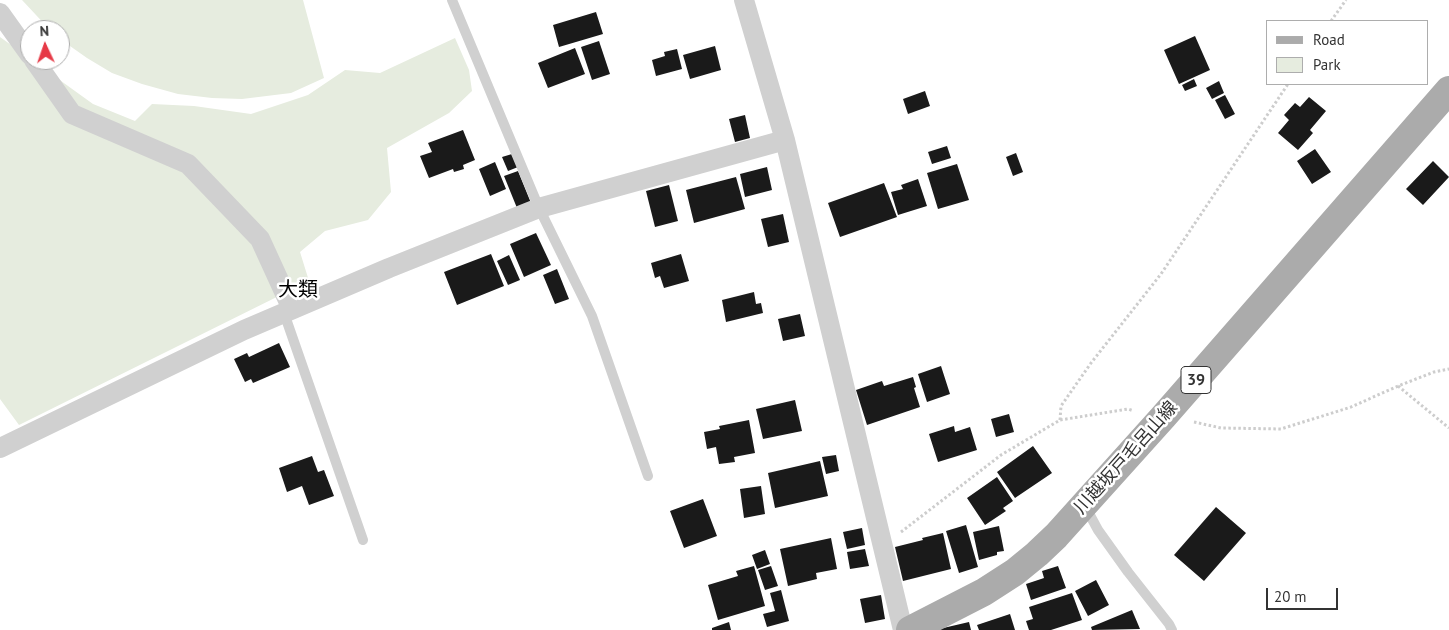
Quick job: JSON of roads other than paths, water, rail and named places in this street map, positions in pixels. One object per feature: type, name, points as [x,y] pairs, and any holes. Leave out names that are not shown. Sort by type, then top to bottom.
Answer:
[{"type":"main road","name":"川越坂戸毛呂山線","points":[[910,630],[984,592],[1015,572],[1043,548],[1085,505],[1449,90]]},
{"type":"street","points":[[744,0],[786,140],[903,630]]},
{"type":"street","points":[[0,13],[20,41]]},
{"type":"street","points":[[41,70],[72,114],[188,164],[260,239],[288,311]]},
{"type":"street","points":[[0,448],[244,330],[389,268],[539,208],[786,140]]},
{"type":"lane","points":[[452,0],[539,208],[592,316],[648,476]]},
{"type":"lane","points":[[288,311],[363,540]]},
{"type":"lane","points":[[1085,505],[1103,537],[1172,630]]},
{"type":"district","name":"大類","points":[[298,290]]}]
